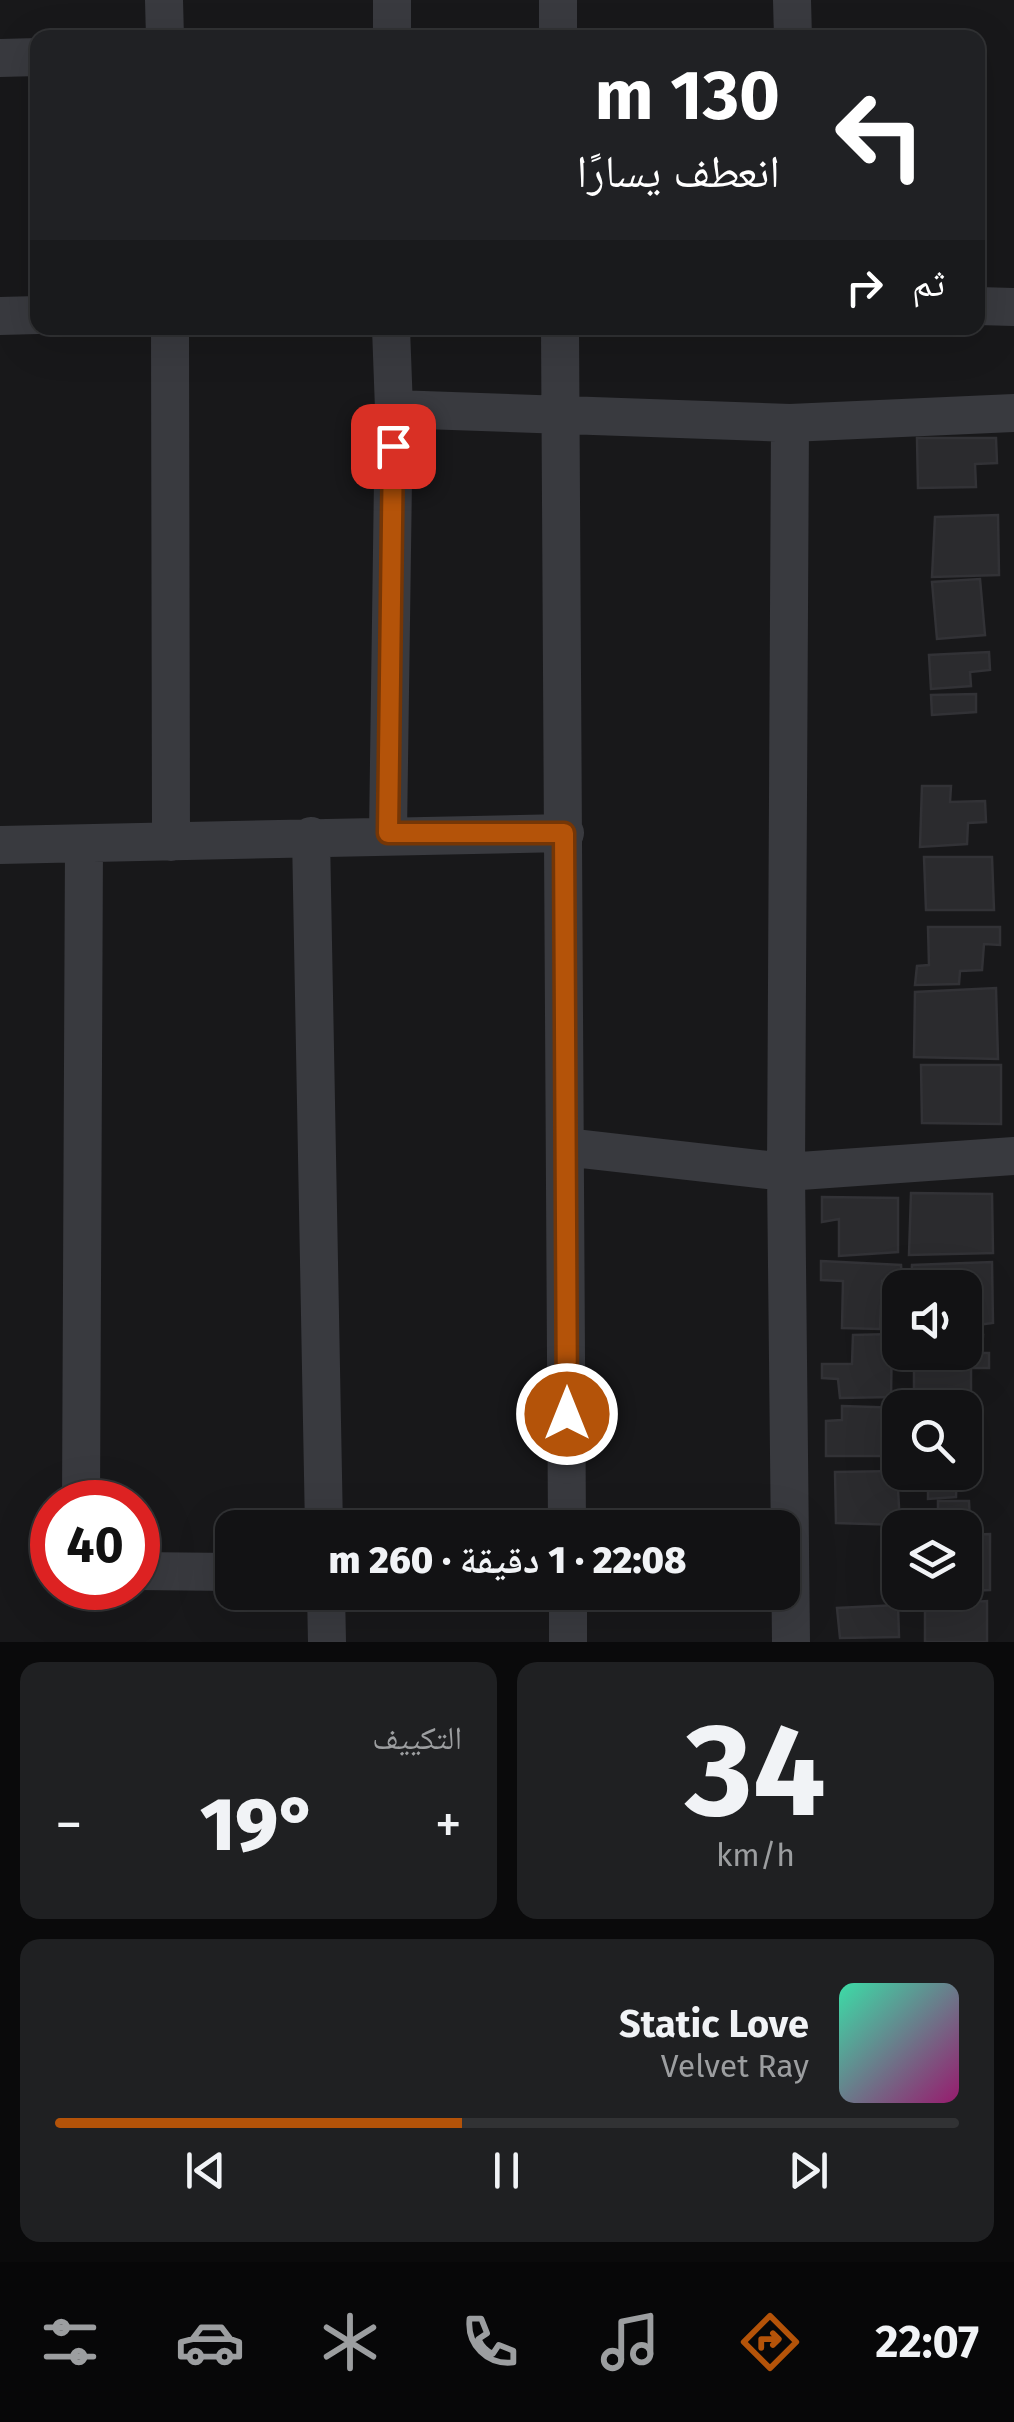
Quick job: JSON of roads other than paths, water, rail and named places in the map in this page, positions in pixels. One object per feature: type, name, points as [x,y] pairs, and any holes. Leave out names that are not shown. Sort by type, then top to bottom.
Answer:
[{"type":"street","points":[[164,0],[164,30]]},
{"type":"street","points":[[392,0],[392,30]]},
{"type":"street","points":[[558,0],[558,30]]},
{"type":"street","points":[[792,0],[793,30]]},
{"type":"street","points":[[0,58],[30,56]]},
{"type":"street","points":[[985,306],[1014,307]]},
{"type":"street","points":[[0,316],[30,315]]},
{"type":"street","points":[[170,335],[171,842]]},
{"type":"street","points":[[388,833],[394,410],[390,335]]},
{"type":"street","points":[[560,335],[568,1510]]},
{"type":"street","points":[[394,410],[790,423],[1014,413]]},
{"type":"street","points":[[790,423],[786,1172],[791,1642]]},
{"type":"street","points":[[0,845],[388,833],[564,833]]},
{"type":"street","points":[[311,836],[324,1510]]},
{"type":"street","points":[[82,1480],[84,845]]},
{"type":"street","points":[[565,1147],[786,1172],[1014,1156]]},
{"type":"street","points":[[160,1571],[215,1572]]},
{"type":"street","points":[[326,1610],[327,1642]]},
{"type":"street","points":[[568,1610],[568,1642]]}]
